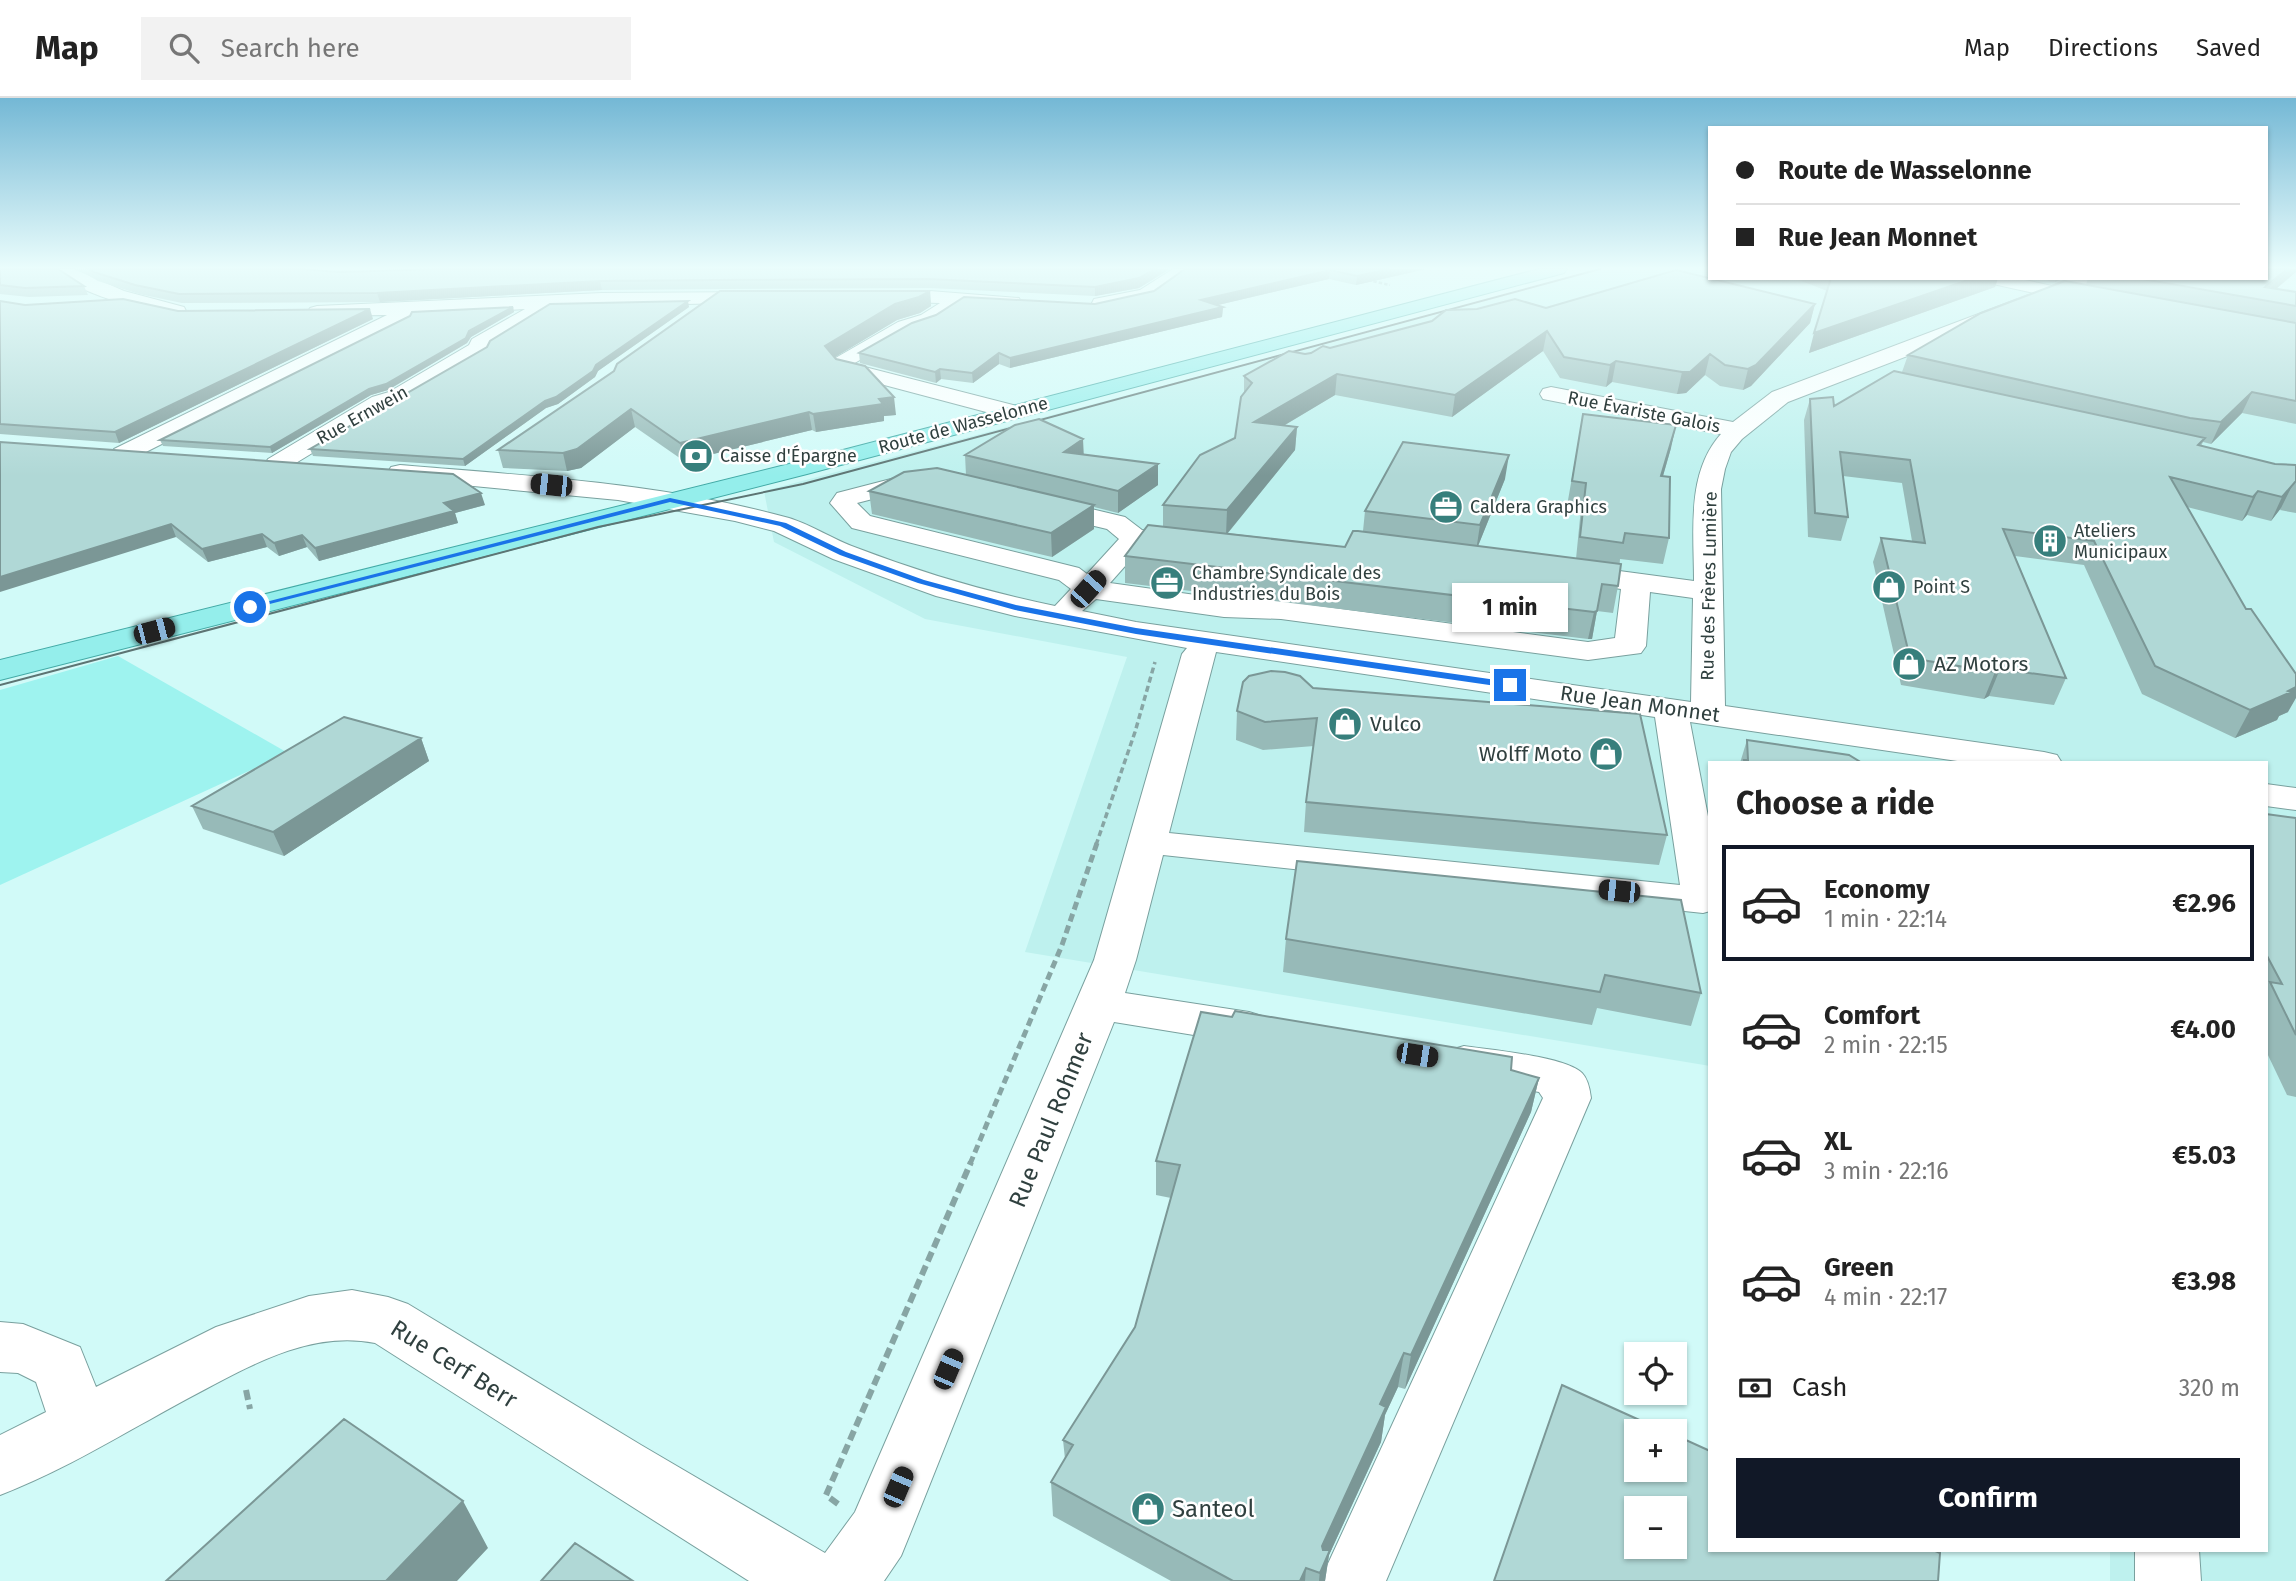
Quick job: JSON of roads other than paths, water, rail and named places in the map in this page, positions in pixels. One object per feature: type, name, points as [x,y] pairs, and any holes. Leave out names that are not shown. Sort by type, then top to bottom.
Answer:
[{"type":"main road","name":"Route de Wasselonne","points":[[0,670],[1294,338]]},
{"type":"street","points":[[164,457],[112,453],[354,338]]},
{"type":"street","name":"Rue Ernwein","points":[[316,466],[267,463],[380,402],[397,397],[480,347],[480,343],[488,338]]},
{"type":"street","points":[[884,338],[839,364],[846,369],[1013,412]]},
{"type":"street","name":"Rue des Frères Lumière","points":[[1147,842],[1703,900],[1690,711],[1707,591],[1708,489],[1714,462],[1737,430],[1780,397],[1932,338]]},
{"type":"street","points":[[1844,372],[1884,381]]},
{"type":"street","name":"Rue Évariste Galois","points":[[1551,394],[1737,430]]},
{"type":"street","points":[[473,476],[494,461]]},
{"type":"street","name":"Rue Jean Monnet","points":[[381,470],[473,476],[670,500],[783,524],[843,554],[933,586],[1202,651],[1690,711],[2030,761]]},
{"type":"street","points":[[939,480],[920,480],[846,498],[843,503],[861,522],[1069,574],[1088,589],[1224,608],[1281,610],[1588,651],[1630,646],[1636,582]]},
{"type":"street","points":[[1021,500],[1116,523],[1135,538],[1217,545]]},
{"type":"street","points":[[1058,617],[1135,538]]},
{"type":"street","points":[[1543,570],[1707,591]]},
{"type":"street","name":"Rue Paul Rohmer","points":[[844,1581],[878,1534],[1099,1004],[1115,960],[1202,651]]},
{"type":"street","points":[[2268,795],[2296,799]]},
{"type":"street","points":[[1099,1004],[1290,1035]]},
{"type":"street","points":[[1353,1581],[1567,1098],[1565,1085],[1549,1077],[1413,1055]]},
{"type":"street","name":"Rue Cerf Berr","points":[[0,1466],[236,1345],[309,1320],[352,1314],[388,1321],[619,1466],[810,1581]]},
{"type":"street","points":[[0,1347],[7,1346],[31,1352],[59,1365],[80,1426]]},
{"type":"street","points":[[2167,1552],[2168,1581]]},
{"type":"tram line","points":[[0,685],[598,527],[803,484],[1343,338]]},
{"type":"place","name":"Caisse d'Épargne","points":[[696,456]]},
{"type":"place","name":"Caldera Graphics","points":[[1446,507]]},
{"type":"place","name":"Ateliers Municipaux","points":[[2050,541]]},
{"type":"place","name":"Chambre Syndicale des Industries du Bois","points":[[1167,583]]},
{"type":"place","name":"Point S","points":[[1889,587]]},
{"type":"place","name":"AZ Motors","points":[[1909,664]]},
{"type":"place","name":"Vulco","points":[[1345,724]]},
{"type":"place","name":"Wolff Moto","points":[[1606,754]]},
{"type":"place","name":"Santeol","points":[[1148,1509]]}]
